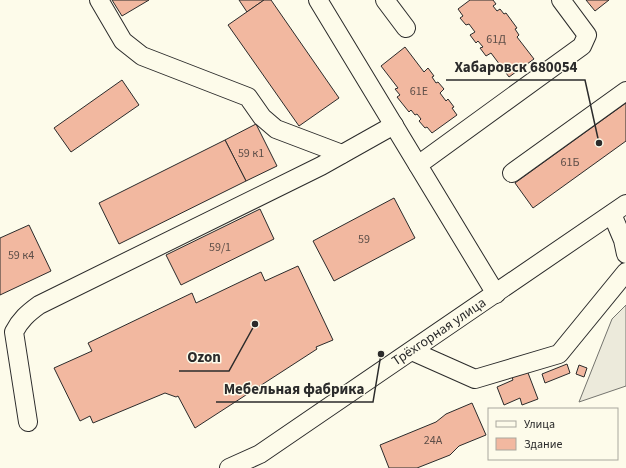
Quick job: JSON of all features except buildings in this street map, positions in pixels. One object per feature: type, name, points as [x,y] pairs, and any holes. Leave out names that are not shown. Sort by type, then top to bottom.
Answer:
[{"type":"street","points":[[99,0],[123,41],[142,56],[248,97],[262,117],[276,129],[342,154]]},
{"type":"street","points":[[318,0],[496,294]]},
{"type":"street","points":[[385,0],[406,28]]},
{"type":"street","points":[[418,165],[582,46],[587,35],[561,0]]},
{"type":"street","points":[[512,173],[626,91]]},
{"type":"street","points":[[28,422],[14,332],[19,322],[28,312],[39,305],[321,166],[394,125]]},
{"type":"street","points":[[619,209],[626,254]]},
{"type":"street","name":"Трёхгорная улица","points":[[230,468],[260,454],[619,209]]},
{"type":"street","points":[[412,351],[475,379],[559,354],[626,272]]},
{"type":"shaded area","points":[[626,305],[626,386],[579,402],[612,319]]},
{"type":"place","name":"Хабаровск 680054","points":[[599,143]]},
{"type":"place","name":"Ozon","points":[[255,324]]},
{"type":"place","name":"Мебельная фабрика","points":[[381,354]]}]
